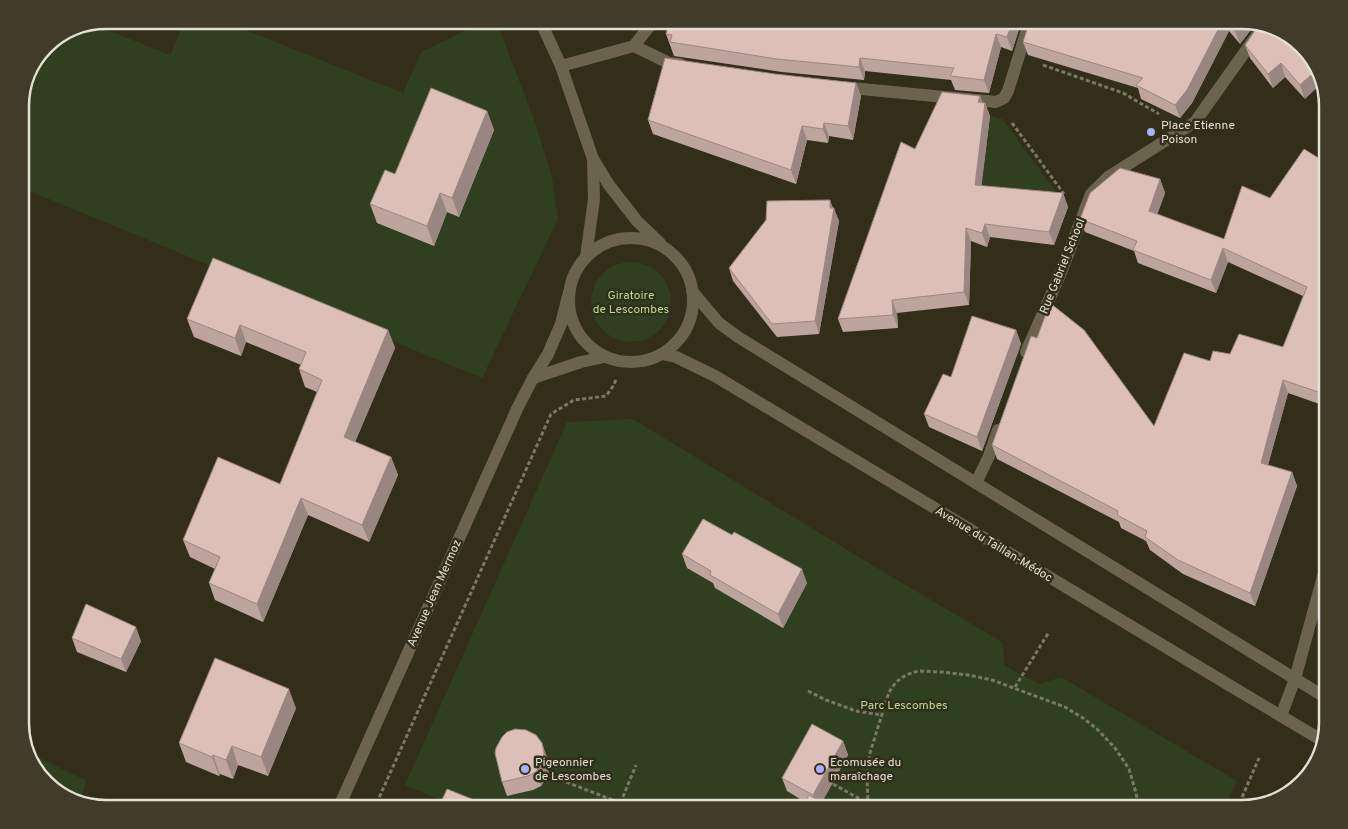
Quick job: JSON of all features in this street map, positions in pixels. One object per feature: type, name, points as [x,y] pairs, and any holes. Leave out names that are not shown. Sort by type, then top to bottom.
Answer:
[{"type":"street","points":[[544,29],[561,66],[593,159],[609,185],[636,221],[665,248],[681,263],[691,282],[693,303],[689,324],[677,342],[662,354],[643,361],[624,362],[604,357],[588,346],[576,330],[570,312],[569,292],[574,273],[586,257],[603,244],[624,238],[645,240],[665,248]]},
{"type":"street","points":[[561,66],[634,46],[647,29]]},
{"type":"street","points":[[829,85],[996,102],[1004,98],[1008,91],[1027,29]]},
{"type":"street","name":"Rue Gabriel School","points":[[1023,362],[1062,270],[1090,194],[1108,177],[1195,122],[1256,37],[1262,31]]},
{"type":"street","points":[[634,46],[669,62],[688,66]]},
{"type":"street","points":[[586,257],[594,199],[593,159]]},
{"type":"street","name":"Avenue Jean Mermoz","points":[[342,800],[517,409],[548,354],[560,324],[569,292]]},
{"type":"street","points":[[692,292],[718,323],[738,337],[1319,693]]},
{"type":"street","name":"Avenue du Taillan-Médoc","points":[[662,354],[676,357],[715,376],[1318,738]]},
{"type":"street","points":[[533,378],[580,362],[604,357]]},
{"type":"street","points":[[976,483],[989,456],[1002,418]]},
{"type":"street","points":[[1281,716],[1295,678],[1319,591]]},
{"type":"path","points":[[1019,57],[1123,93],[1184,130]]},
{"type":"path","points":[[996,102],[1082,218]]},
{"type":"path","points":[[378,800],[551,414],[574,400],[606,396],[614,386],[624,362]]},
{"type":"path","points":[[1015,687],[1049,632]]},
{"type":"path","points":[[868,800],[867,778],[870,753],[889,692],[896,682],[906,675],[918,671],[968,675],[992,680],[1065,707],[1097,729],[1115,748],[1129,769],[1137,800]]},
{"type":"path","points":[[808,691],[856,711],[882,714]]},
{"type":"path","points":[[1241,800],[1258,758]]},
{"type":"path","points":[[621,800],[636,765]]},
{"type":"path","points":[[548,775],[612,800]]},
{"type":"path","points":[[833,784],[862,800]]},
{"type":"green space","points":[[105,29],[170,55],[181,29],[243,29],[403,93],[421,52],[468,29],[499,29],[536,125],[552,177],[558,219],[482,378],[29,191],[29,101],[31,86],[45,59],[55,48],[67,39],[81,33]]},
{"type":"green space","points":[[990,116],[1002,119],[1068,207],[981,191]]},
{"type":"green space","name":"Giratoire de Lescombes","points":[[623,262],[639,262],[660,273],[671,294],[671,310],[660,331],[639,342],[623,342],[609,336],[597,324],[591,310],[591,294],[597,280],[609,268]]},
{"type":"green space","name":"Parc Lescombes","points":[[633,419],[1002,642],[1005,666],[1040,684],[1061,677],[1237,781],[1228,800],[441,800],[405,785],[567,422]]},
{"type":"green space","points":[[37,757],[87,781],[81,796],[67,790],[51,778]]},
{"type":"building","points":[[667,29],[1010,29],[1007,37],[996,34],[984,80],[950,76],[954,68],[860,58],[859,67],[777,59],[670,42],[672,35],[666,34]]},
{"type":"building","points":[[1027,29],[1218,29],[1187,90],[1175,105],[1136,85],[1143,78],[1023,42]]},
{"type":"building","points":[[1256,30],[1272,35],[1297,51],[1312,74],[1300,85],[1281,63],[1268,74],[1245,45]]},
{"type":"building","points":[[665,58],[775,74],[856,83],[848,126],[824,123],[823,129],[802,126],[791,170],[648,120]]},
{"type":"building","points":[[431,88],[487,111],[452,198],[440,193],[427,226],[370,204],[385,170],[395,174]]},
{"type":"building","points":[[942,92],[980,96],[978,102],[985,103],[975,185],[1063,193],[1049,232],[985,224],[982,233],[966,228],[964,292],[892,300],[893,315],[838,319],[901,142],[915,149]]},
{"type":"building","points":[[1304,149],[1319,158],[1319,392],[1283,380],[1261,463],[1292,472],[1250,593],[1178,560],[1145,537],[1147,531],[1117,515],[1118,511],[992,445],[1031,336],[1037,338],[1050,303],[1084,330],[1154,426],[1184,353],[1210,361],[1213,351],[1230,354],[1239,334],[1283,347],[1307,287],[1223,248],[1211,280],[1133,250],[1137,241],[1080,219],[1090,193],[1120,168],[1160,179],[1149,211],[1224,239],[1242,186],[1270,198]]},
{"type":"building","points":[[830,200],[830,208],[834,208],[815,321],[772,324],[729,268],[766,220],[767,201]]},
{"type":"building","points":[[213,258],[388,330],[344,437],[391,457],[362,525],[301,498],[257,604],[209,583],[220,557],[183,540],[218,457],[280,484],[322,380],[299,369],[306,352],[240,325],[235,338],[187,319]]},
{"type":"building","points":[[972,316],[1016,330],[977,437],[924,414],[943,374],[951,377]]},
{"type":"building","points":[[703,519],[732,535],[734,532],[802,569],[778,614],[710,575],[711,571],[682,554]]},
{"type":"building","points":[[86,604],[136,627],[121,659],[72,638]]},
{"type":"building","points":[[215,658],[289,689],[261,757],[232,746],[226,760],[213,755],[212,757],[179,743]]},
{"type":"building","points":[[812,724],[843,741],[813,795],[782,778]]},
{"type":"building","name":"Pigeonnier de Lescombes","points":[[515,729],[526,730],[536,735],[542,743],[543,761],[536,772],[528,776],[502,782],[495,753],[496,748],[507,732]]},
{"type":"building","points":[[447,789],[474,800],[442,800]]},
{"type":"building","points":[[809,795],[818,800],[806,800]]},
{"type":"place","name":"Place Etienne Poison","points":[[1151,132]]},
{"type":"place","name":"Pigeonnier de Lescombes","points":[[525,769]]},
{"type":"place","name":"Ecomusée du maraîchage","points":[[820,769]]}]
